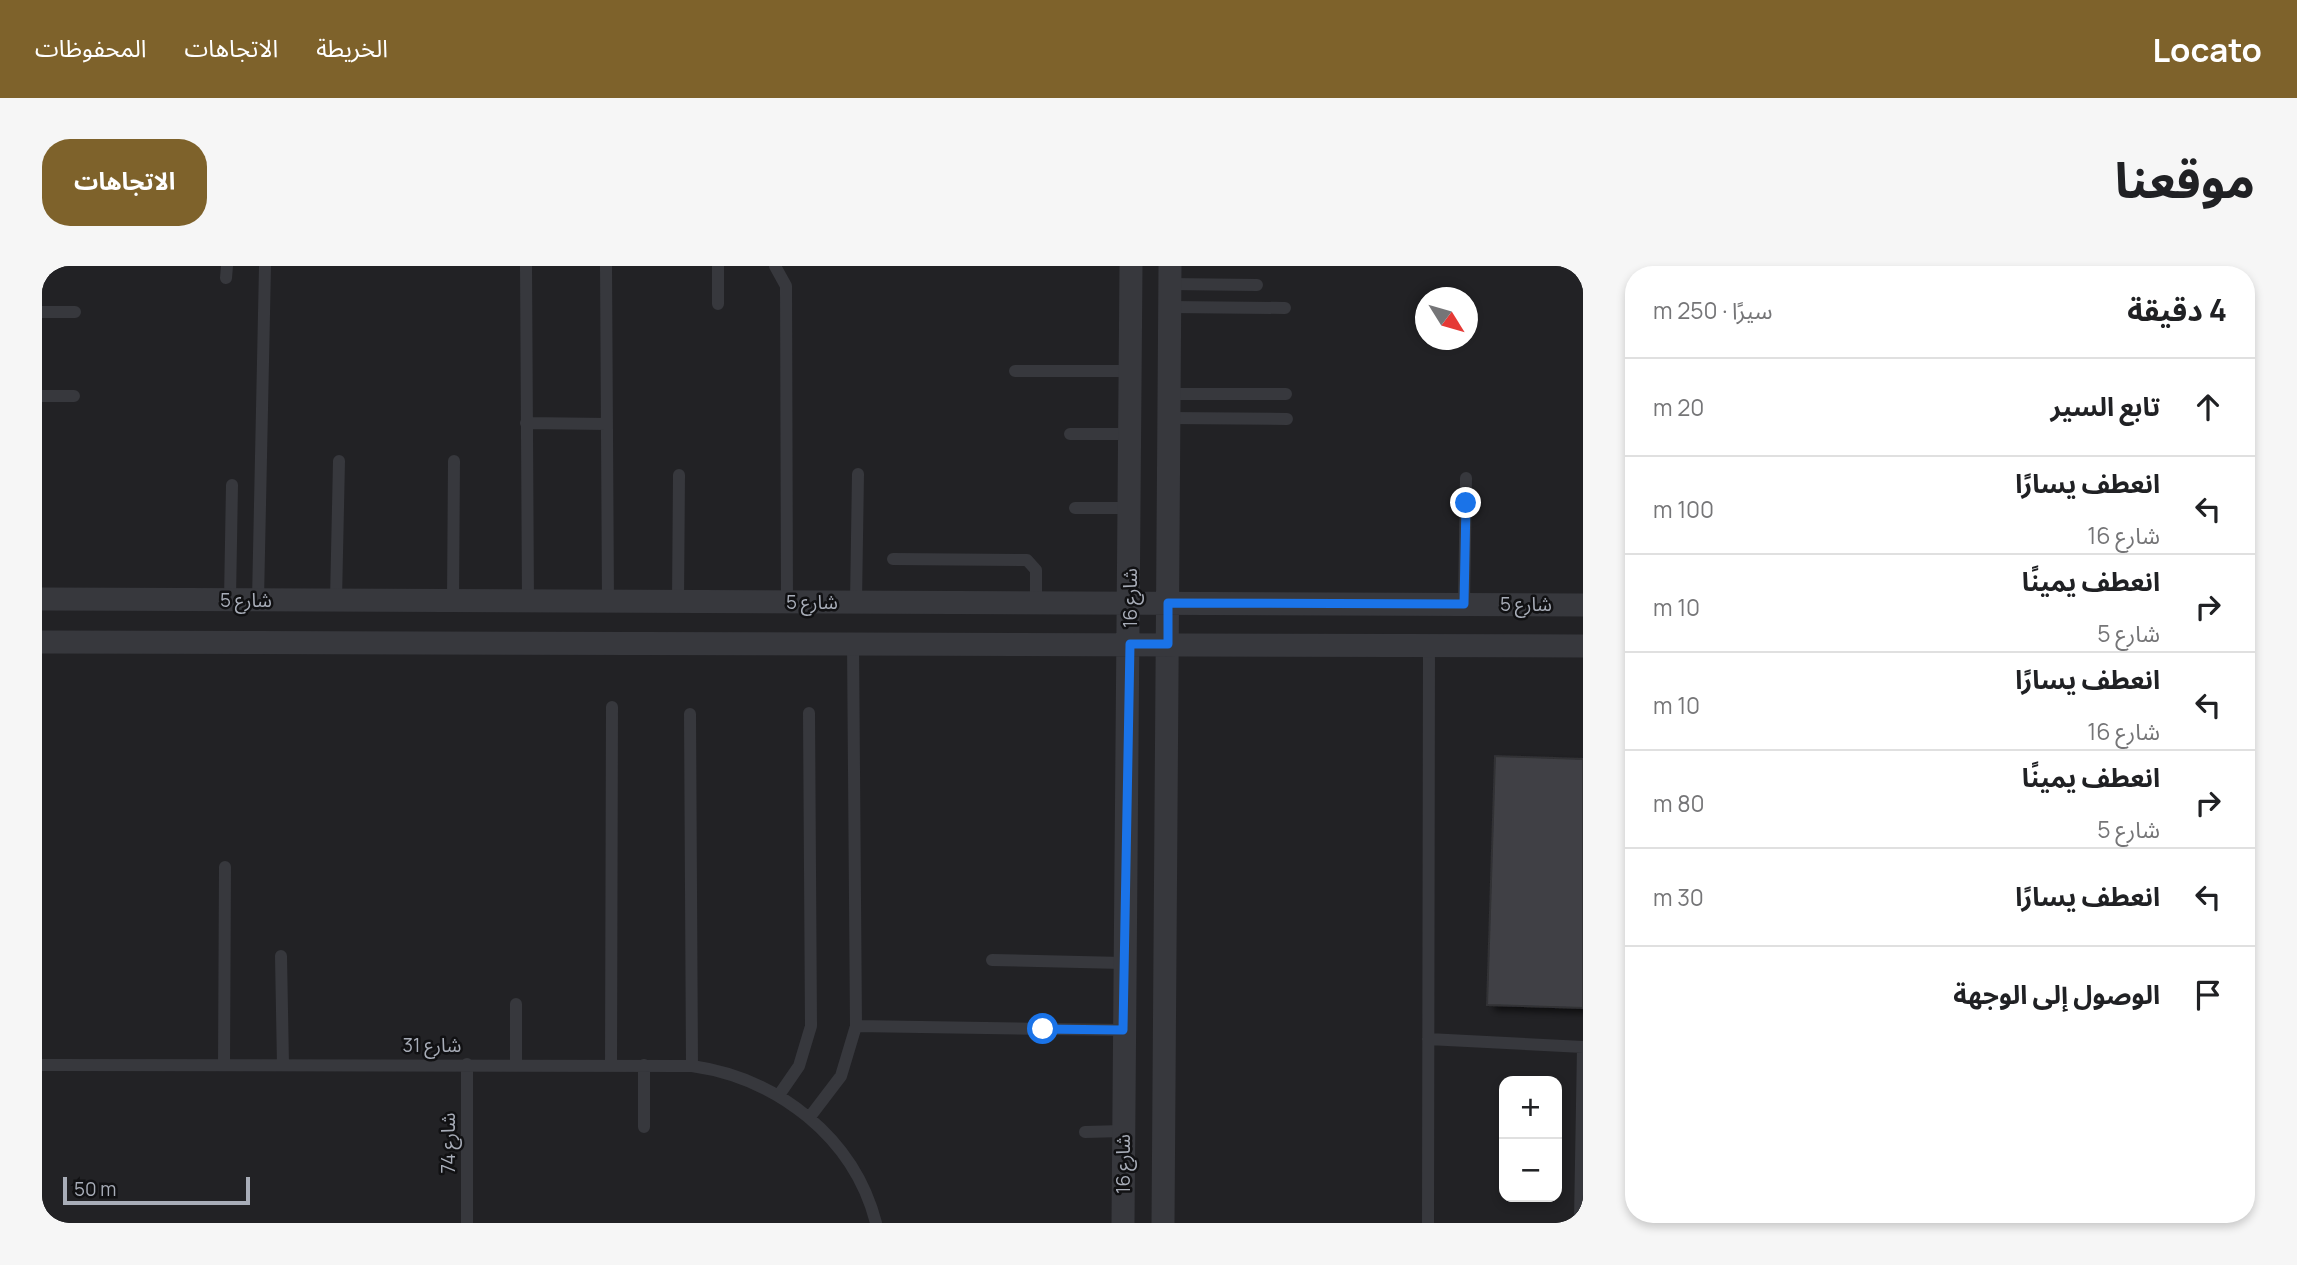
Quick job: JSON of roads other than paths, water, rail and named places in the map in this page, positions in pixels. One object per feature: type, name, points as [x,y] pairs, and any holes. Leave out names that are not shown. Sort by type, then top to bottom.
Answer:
[{"type":"street","name":"شارع 16","points":[[1123,1223],[1123,963],[1130,644],[1131,266]]},
{"type":"street","name":"شارع 16","points":[[1163,1223],[1170,275]]},
{"type":"street","name":"شارع 5","points":[[42,599],[1583,605]]},
{"type":"street","points":[[42,642],[1583,646]]},
{"type":"lane","points":[[258,600],[265,266]]},
{"type":"lane","points":[[526,266],[528,601]]},
{"type":"lane","points":[[606,266],[608,601]]},
{"type":"lane","points":[[718,266],[718,304]]},
{"type":"lane","points":[[775,266],[786,286],[787,602]]},
{"type":"lane","points":[[1170,275],[1257,285]]},
{"type":"lane","points":[[1170,307],[1285,307]]},
{"type":"lane","points":[[42,312],[75,312]]},
{"type":"lane","points":[[1015,371],[1130,371]]},
{"type":"lane","points":[[1169,394],[1286,394]]},
{"type":"lane","points":[[42,396],[74,396]]},
{"type":"lane","points":[[1169,418],[1287,419]]},
{"type":"lane","points":[[527,423],[607,424]]},
{"type":"lane","points":[[1070,434],[1130,434]]},
{"type":"lane","points":[[336,600],[339,461]]},
{"type":"lane","points":[[453,600],[454,461]]},
{"type":"lane","points":[[856,602],[858,474]]},
{"type":"lane","points":[[678,601],[679,475]]},
{"type":"lane","points":[[1464,604],[1466,478]]},
{"type":"lane","points":[[230,600],[232,485]]},
{"type":"lane","points":[[1075,508],[1130,508]]},
{"type":"lane","points":[[893,559],[1027,560],[1036,570],[1036,603]]},
{"type":"lane","points":[[809,1118],[841,1076],[856,1026],[852,643]]},
{"type":"lane","points":[[1427,1223],[1429,646]]},
{"type":"lane","points":[[611,1065],[612,707]]},
{"type":"lane","points":[[779,1095],[799,1066],[811,1026],[809,713]]},
{"type":"lane","points":[[690,714],[692,1066]]},
{"type":"lane","points":[[224,1065],[225,867]]},
{"type":"lane","points":[[281,956],[283,1065]]},
{"type":"lane","points":[[992,960],[1123,963]]},
{"type":"lane","points":[[516,1004],[516,1065]]},
{"type":"lane","points":[[856,1026],[1123,1030]]},
{"type":"lane","points":[[1428,1039],[1583,1047],[1580,1219]]},
{"type":"lane","name":"شارع 74","points":[[467,1064],[467,1223]]},
{"type":"lane","name":"شارع 31","points":[[42,1065],[692,1066],[737,1075],[779,1095],[809,1118],[831,1139],[850,1164],[876,1223]]},
{"type":"lane","points":[[644,1127],[645,1065]]},
{"type":"lane","points":[[1085,1132],[1123,1131]]}]
